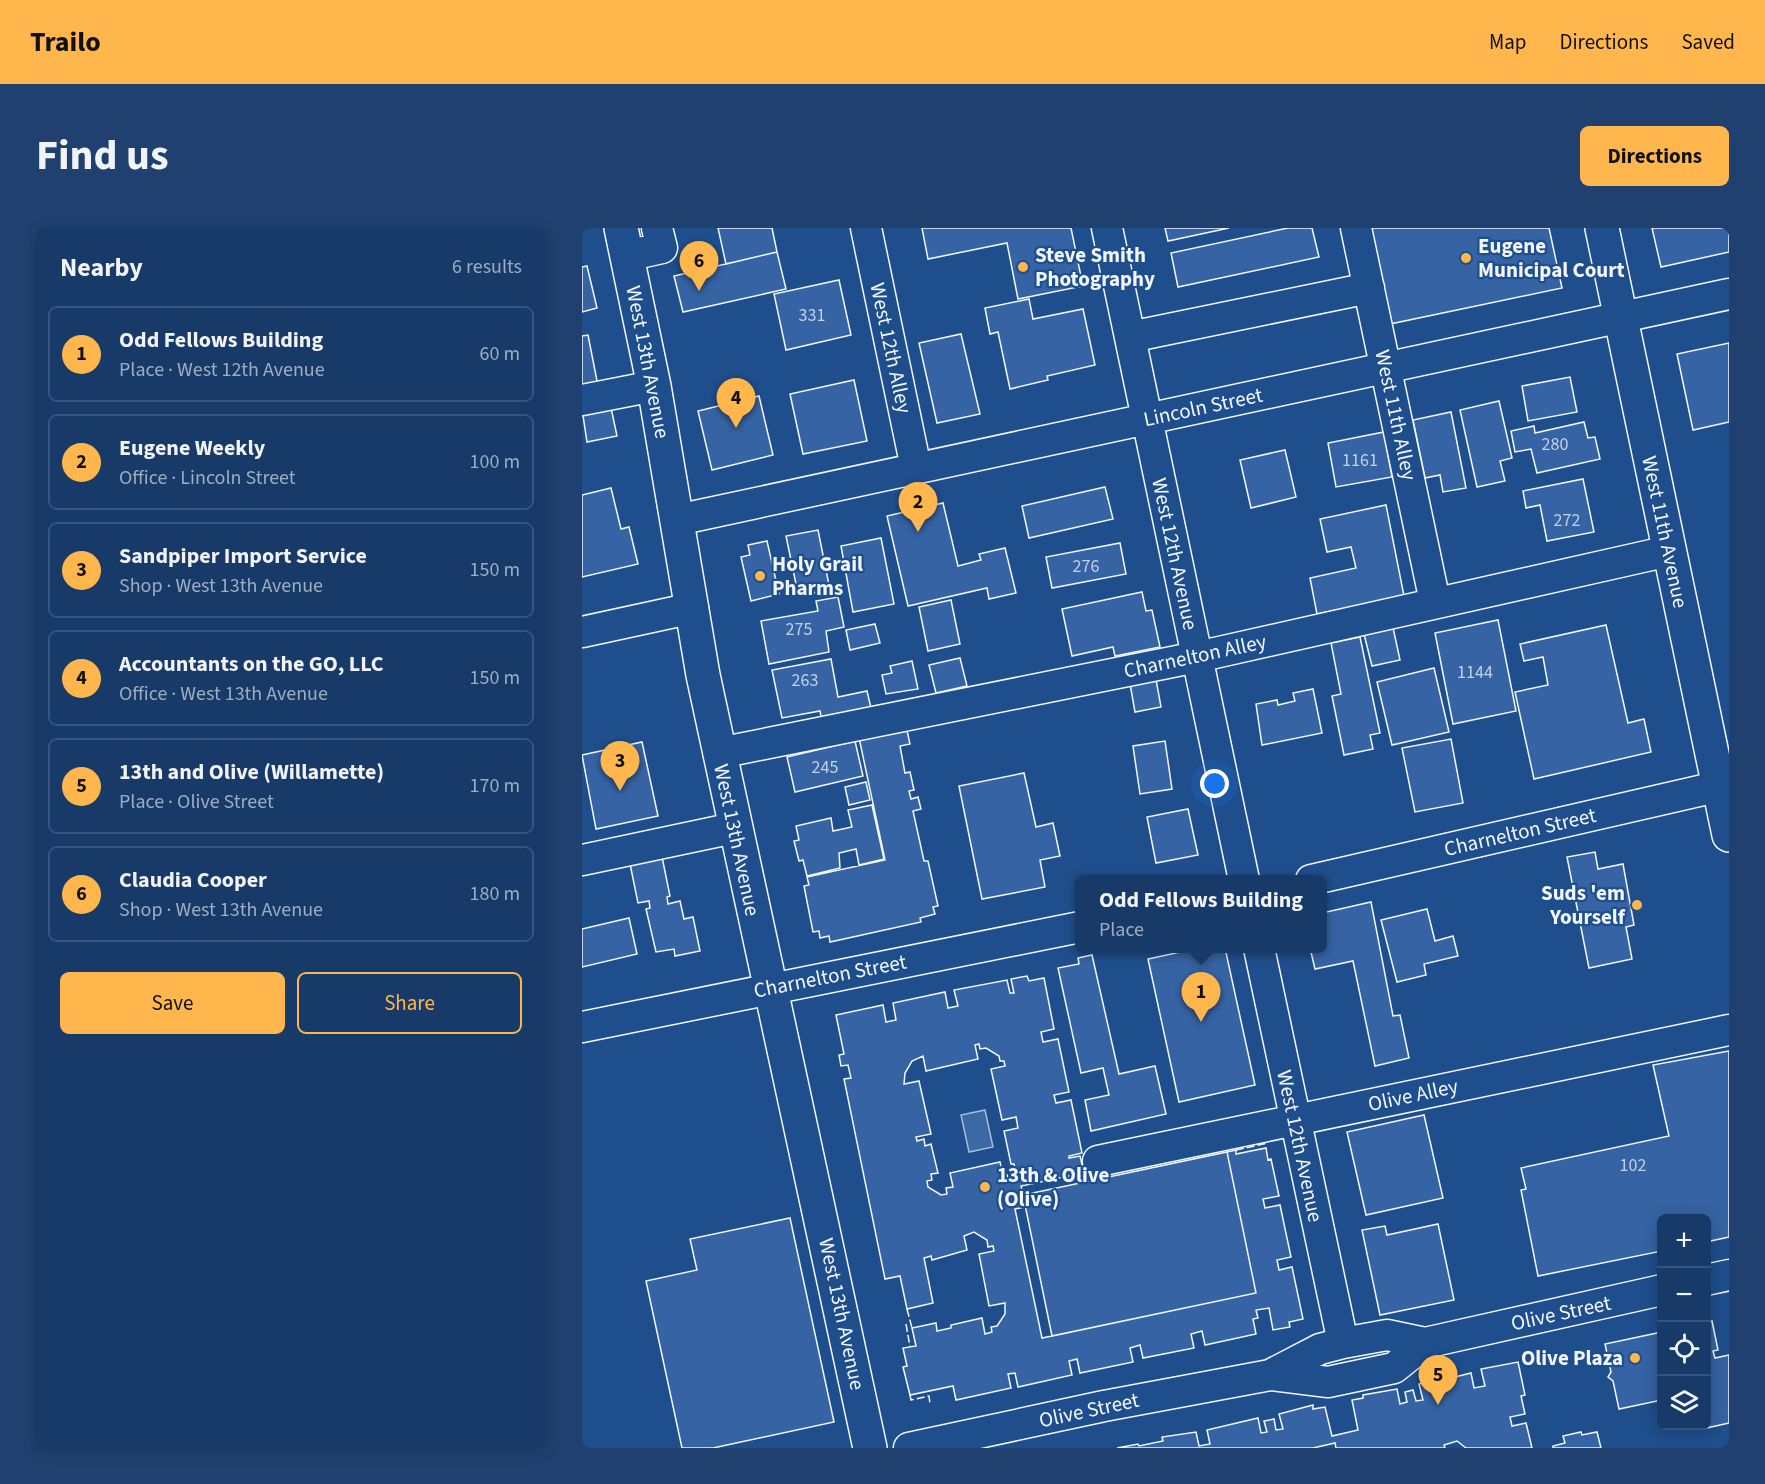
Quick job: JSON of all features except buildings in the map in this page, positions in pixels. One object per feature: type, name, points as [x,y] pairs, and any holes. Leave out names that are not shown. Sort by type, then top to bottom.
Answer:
[{"type":"main road","name":"West 11th Avenue","points":[[1602,228],[1669,551],[1724,786],[1729,835]]},
{"type":"main road","name":"West 13th Avenue","points":[[624,242],[654,386],[703,675],[734,828],[870,1448]]},
{"type":"street","points":[[624,242],[662,248],[657,228]]},
{"type":"street","name":"West 12th Alley","points":[[866,228],[916,468]]},
{"type":"street","name":"West 12th Avenue","points":[[1107,228],[1243,875]]},
{"type":"street","name":"West 11th Alley","points":[[1356,228],[1436,603]]},
{"type":"street","points":[[1130,338],[1369,288]]},
{"type":"street","name":"Lincoln Street","points":[[677,520],[1729,294]]},
{"type":"street","points":[[582,400],[654,386]]},
{"type":"street","name":"Charnelton Alley","points":[[719,753],[1197,657],[1669,551]]},
{"type":"street","points":[[582,632],[693,608]]},
{"type":"street","name":"Charnelton Street","points":[[1327,875],[1724,786]]},
{"type":"street","points":[[582,860],[734,828]]},
{"type":"street","name":"Charnelton Street","points":[[582,1027],[770,987],[1075,928]]},
{"type":"street","name":"West 12th Avenue","points":[[1260,953],[1343,1343]]},
{"type":"street","name":"Olive Alley","points":[[1098,1161],[1729,1030]]},
{"type":"street","points":[[1711,1279],[1729,1275]]},
{"type":"street","name":"Olive Street","points":[[909,1448],[1104,1406],[1270,1375],[1320,1349],[1343,1343],[1387,1335],[1425,1343],[1657,1291]]},
{"type":"street","name":"Olive Street","points":[[1270,1375],[1328,1382],[1394,1368],[1425,1343]]},
{"type":"water","points":[[985,1110],[993,1147],[969,1152],[961,1115]]},
{"type":"fence","points":[[1236,1150],[1268,1143]]},
{"type":"fence","points":[[907,1309],[912,1328]]},
{"type":"fence","points":[[906,1324],[910,1347]]},
{"type":"fence","points":[[910,1395],[911,1400],[929,1396],[930,1404]]},
{"type":"place","name":"Eugene Municipal Court","points":[[1466,258]]},
{"type":"place","name":"Steve Smith Photography","points":[[1023,267]]},
{"type":"place","name":"Claudia Cooper","points":[[699,291]]},
{"type":"place","name":"Accountants on the GO, LLC","points":[[736,428]]},
{"type":"place","name":"Eugene Weekly","points":[[918,532]]},
{"type":"place","name":"Holy Grail Pharms","points":[[760,576]]},
{"type":"place","name":"Sandpiper Import Service","points":[[620,791]]},
{"type":"place","name":"Suds 'em Yourself","points":[[1637,905]]},
{"type":"place","name":"Odd Fellows Building","points":[[1201,1022]]},
{"type":"place","name":"13th & Olive (Olive)","points":[[985,1187]]},
{"type":"place","name":"Olive Plaza","points":[[1635,1358]]},
{"type":"place","name":"13th and Olive (Willamette)","points":[[1438,1405]]}]
